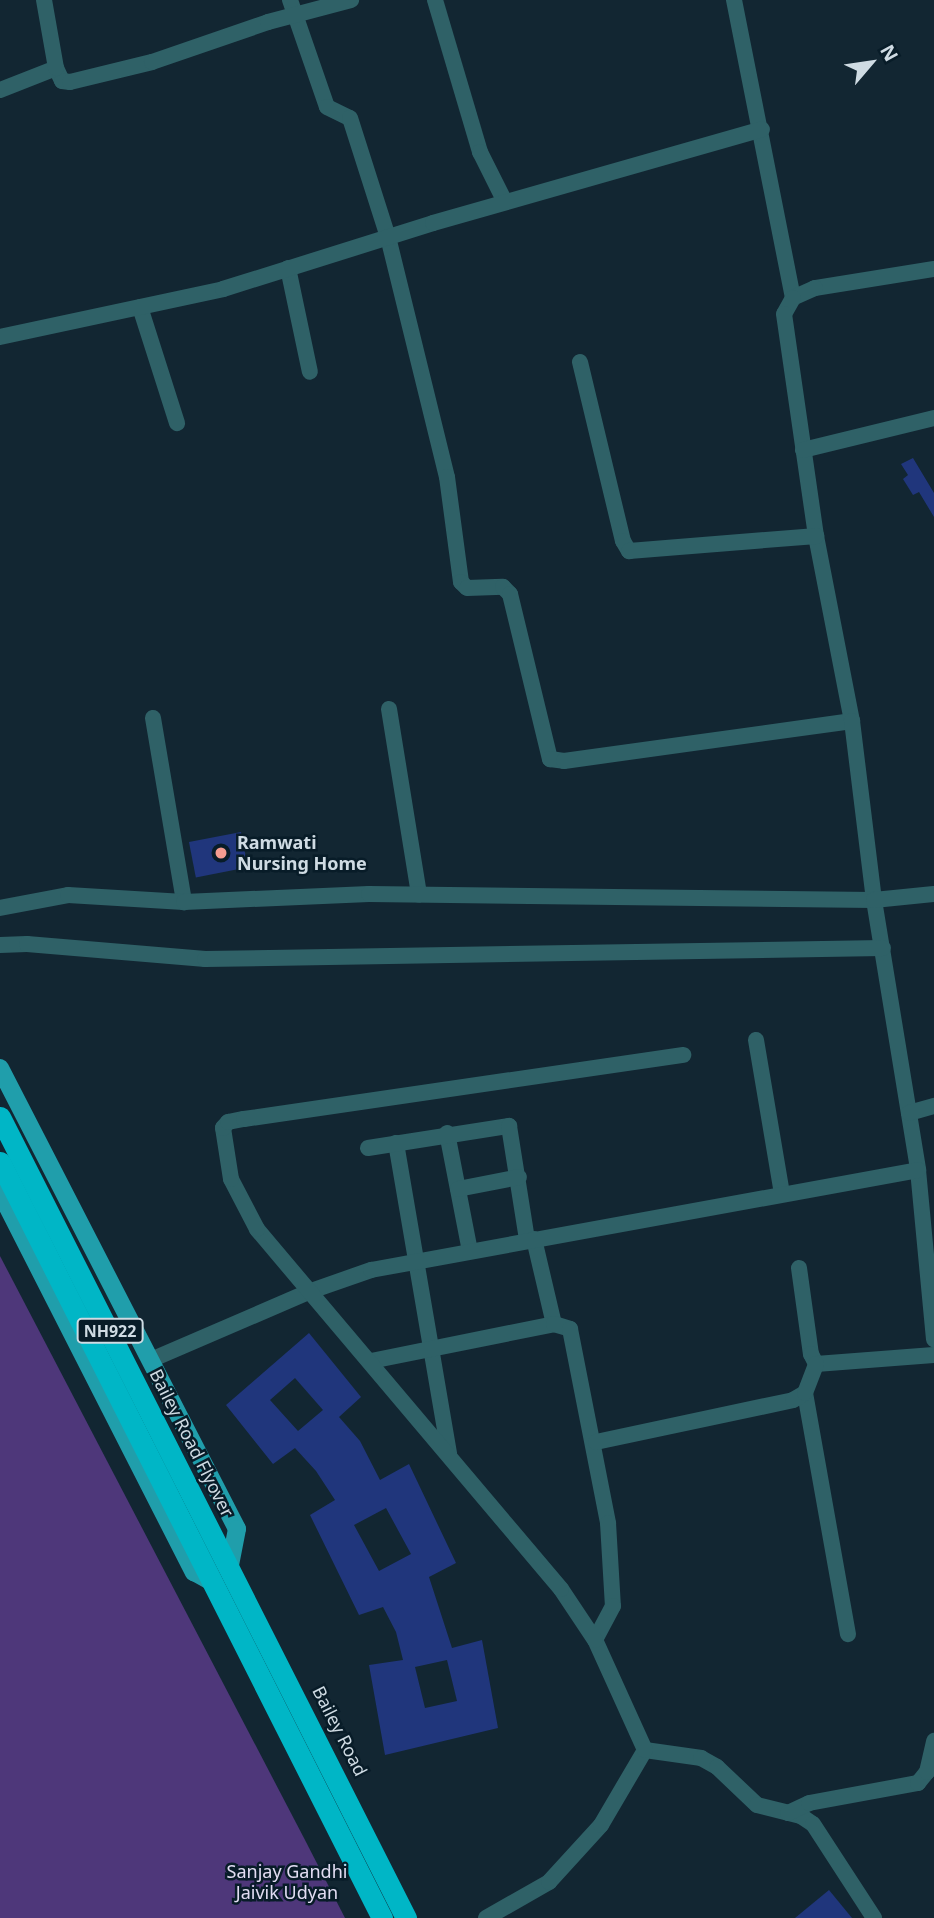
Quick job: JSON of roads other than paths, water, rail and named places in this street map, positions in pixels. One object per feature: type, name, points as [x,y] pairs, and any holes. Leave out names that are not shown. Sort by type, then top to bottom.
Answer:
[{"type":"highway","name":"Bailey Road Flyover","points":[[0,1117],[230,1566]]},
{"type":"highway","name":"NH922","points":[[0,1162],[382,1918]]},
{"type":"highway","name":"Bailey Road","points":[[230,1566],[406,1918]]},
{"type":"main road","points":[[0,1068],[153,1360],[237,1529],[230,1566]]},
{"type":"main road","points":[[0,1192],[194,1572],[212,1582]]},
{"type":"street","points":[[44,0],[56,68],[62,81],[70,82],[351,0]]},
{"type":"street","points":[[289,0],[327,107],[345,112],[350,118],[388,237],[447,477],[461,582],[467,588],[503,587],[510,594],[550,759],[564,761],[852,721]]},
{"type":"street","points":[[435,0],[480,152],[505,202]]},
{"type":"street","points":[[734,0],[762,129],[793,298]]},
{"type":"street","points":[[0,90],[56,68]]},
{"type":"street","points":[[0,337],[140,307],[288,268],[505,202],[762,129]]},
{"type":"street","points":[[288,268],[310,372]]},
{"type":"street","points":[[934,269],[815,288],[793,298],[785,307],[784,323],[816,536],[852,721],[874,900],[918,1170],[934,1339]]},
{"type":"street","points":[[140,307],[177,423]]},
{"type":"street","points":[[580,362],[623,541],[629,551],[816,536]]},
{"type":"street","points":[[803,450],[934,418]]},
{"type":"street","points":[[389,709],[419,895]]},
{"type":"street","points":[[153,718],[184,902]]},
{"type":"street","points":[[0,908],[68,895],[184,902],[419,895],[874,900],[934,894]]},
{"type":"street","points":[[0,945],[27,943],[94,953],[205,960],[883,948]]},
{"type":"street","points":[[756,1040],[782,1194]]},
{"type":"street","points":[[645,1750],[595,1640],[561,1589],[257,1229],[231,1179],[223,1128],[228,1122],[683,1055]]},
{"type":"street","points":[[909,1113],[934,1106]]},
{"type":"street","points":[[368,1148],[447,1133],[509,1126],[530,1240],[554,1324]]},
{"type":"street","points":[[447,1133],[470,1251]]},
{"type":"street","points":[[396,1143],[435,1349],[450,1455]]},
{"type":"street","points":[[153,1360],[311,1291],[371,1270],[918,1170]]},
{"type":"street","points":[[458,1189],[519,1177]]},
{"type":"street","points":[[799,1268],[811,1354],[816,1364],[805,1392],[848,1634]]},
{"type":"street","points":[[371,1361],[554,1324],[570,1329],[576,1340],[596,1443],[613,1597],[611,1615],[595,1640]]},
{"type":"street","points":[[816,1364],[934,1354]]},
{"type":"street","points":[[596,1443],[793,1400],[805,1392]]},
{"type":"street","points":[[788,1812],[810,1803],[918,1783],[927,1772],[934,1741]]},
{"type":"street","points":[[645,1750],[701,1758],[717,1767],[757,1805],[801,1816],[821,1834],[874,1918]]},
{"type":"street","points":[[486,1918],[549,1882],[601,1825],[645,1750]]},
{"type":"place","name":"Ramwati Nursing Home","points":[[221,853]]},
{"type":"park label","name":"Sanjay Gandhi Jaivik Udyan","points":[[287,1882]]}]
